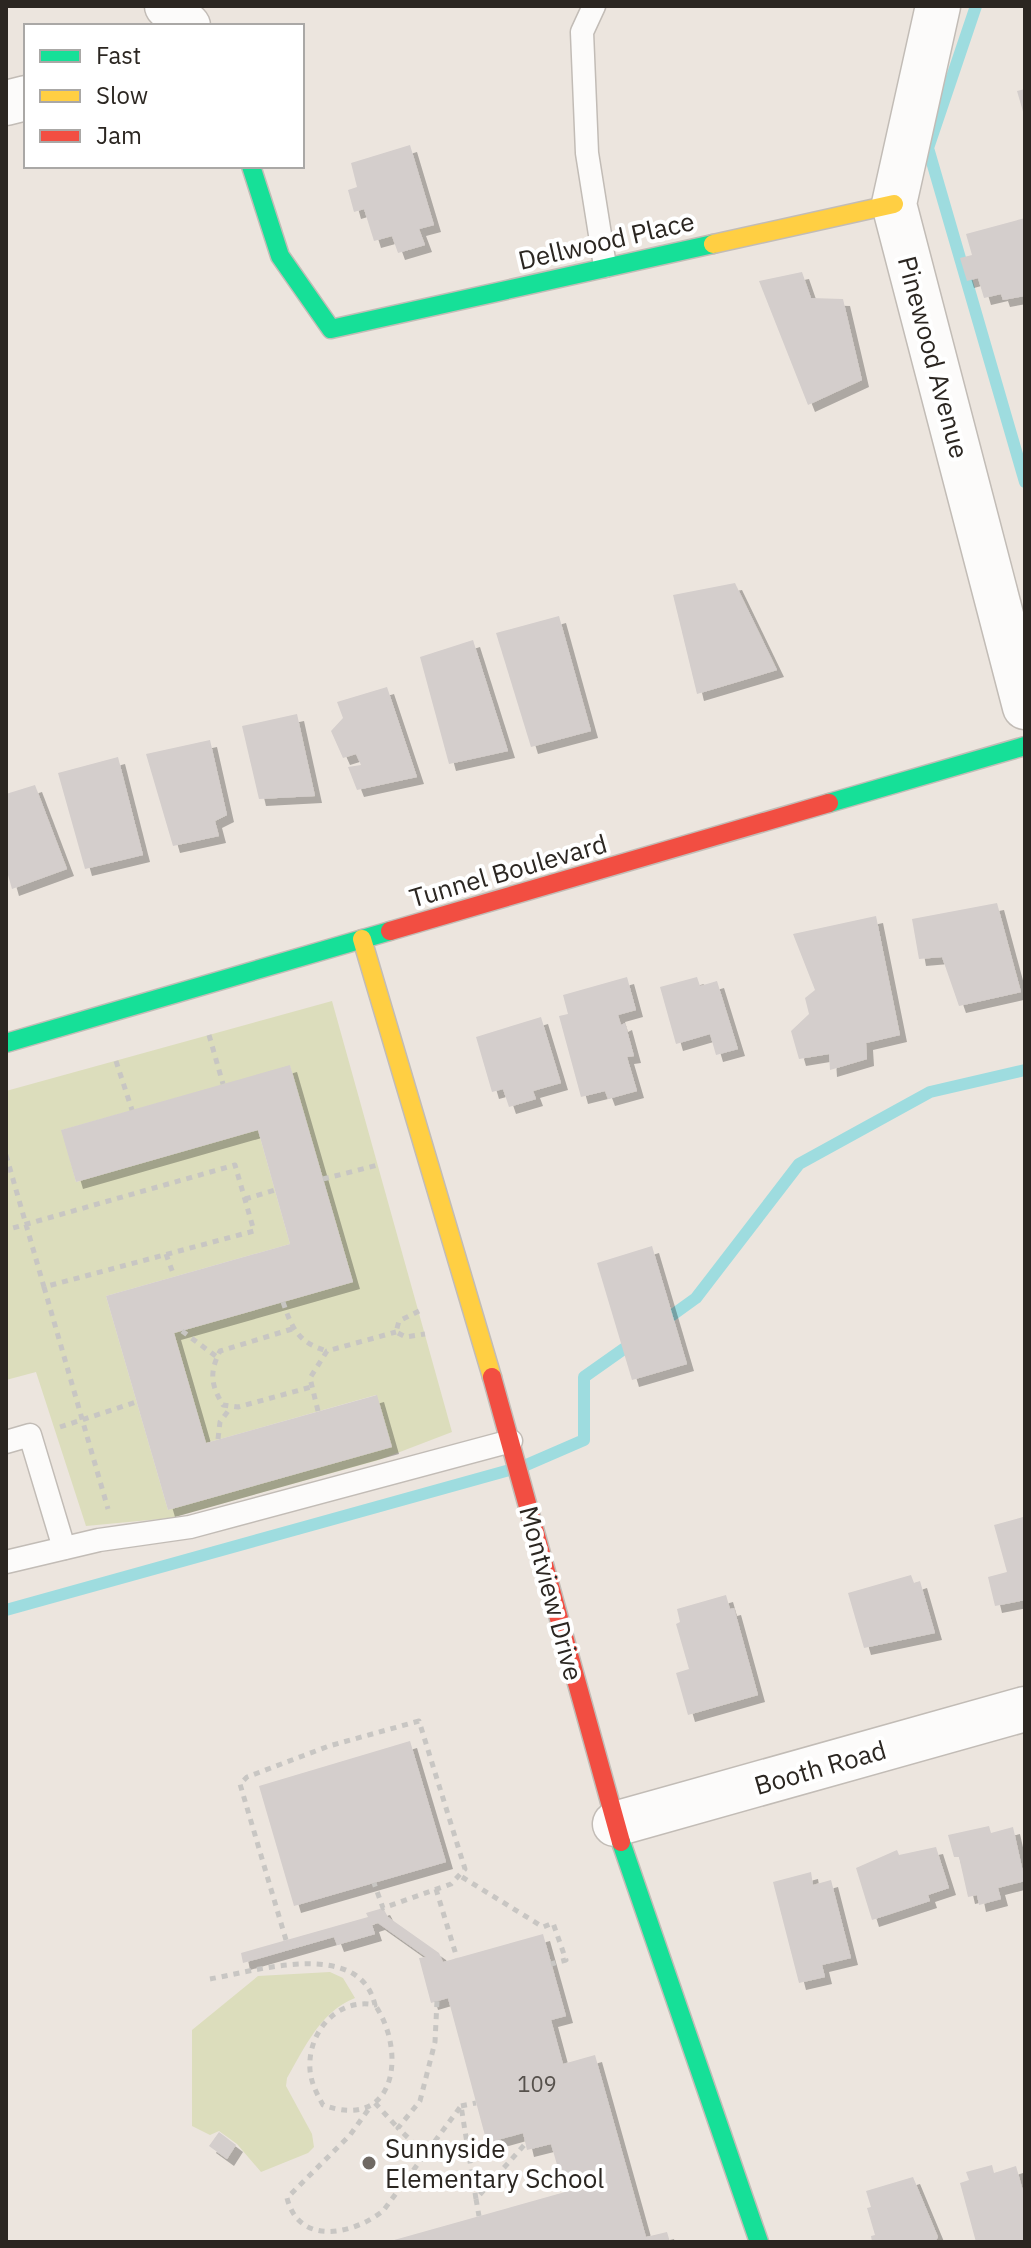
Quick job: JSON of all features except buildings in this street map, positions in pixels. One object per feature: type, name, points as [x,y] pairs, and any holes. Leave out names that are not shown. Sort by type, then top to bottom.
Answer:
[{"type":"street","points":[[167,6],[186,24]]},
{"type":"street","name":"Pinewood Avenue","points":[[938,6],[894,204],[1025,707]]},
{"type":"street","name":"Dellwood Place","points":[[252,168],[280,256],[331,329],[894,204]]},
{"type":"street","name":"Tunnel Boulevard","points":[[6,1043],[1025,746]]},
{"type":"street","name":"Montview Drive","points":[[362,939],[511,1441],[615,1824],[759,2242]]},
{"type":"street","name":"Booth Road","points":[[615,1824],[1025,1709]]},
{"type":"lane","points":[[594,6],[582,32],[587,153],[605,266]]},
{"type":"lane","points":[[6,1442],[30,1435],[64,1548]]},
{"type":"lane","points":[[6,1562],[64,1548],[190,1527],[511,1441]]},
{"type":"path","points":[[209,1035],[223,1084]]},
{"type":"path","points":[[116,1061],[132,1110]]},
{"type":"path","points":[[6,1155],[112,1524]]},
{"type":"path","points":[[6,1230],[235,1165],[254,1231],[44,1287]]},
{"type":"path","points":[[323,1179],[378,1165]]},
{"type":"path","points":[[245,1199],[275,1190]]},
{"type":"path","points":[[166,1254],[174,1276]]},
{"type":"path","points":[[283,1302],[292,1329],[306,1345],[327,1351],[396,1332],[406,1337],[425,1334]]},
{"type":"path","points":[[396,1332],[399,1321],[419,1311]]},
{"type":"path","points":[[292,1329],[220,1351],[211,1370],[213,1389],[223,1405],[231,1407],[311,1387]]},
{"type":"path","points":[[182,1331],[217,1357]]},
{"type":"path","points":[[318,1411],[310,1378],[327,1351]]},
{"type":"path","points":[[55,1429],[136,1402]]},
{"type":"path","points":[[218,1439],[220,1422],[231,1407]]},
{"type":"path","points":[[286,1940],[240,1784],[247,1777],[329,1746],[419,1721],[465,1869],[462,1877],[383,1908],[374,1883]]},
{"type":"path","points":[[462,1877],[543,1927],[553,1923],[566,1960],[551,1964]]},
{"type":"path","points":[[436,1889],[457,1958]]},
{"type":"path","points":[[210,1979],[289,1964],[327,1964],[344,1968],[353,1975],[373,1996],[383,2017],[391,2043],[392,2073],[383,2096],[368,2110],[350,2135],[287,2198],[291,2212],[308,2229],[335,2233],[367,2223],[383,2211],[461,2106],[476,2103]]},
{"type":"path","points":[[368,2110],[341,2112],[323,2105],[312,2085],[309,2067],[315,2037],[327,2020],[342,2007],[358,2001],[375,2005]]},
{"type":"path","points":[[398,2128],[420,2101],[435,2042],[437,2001]]},
{"type":"path","points":[[375,2103],[425,2154]]},
{"type":"path","points":[[461,2106],[479,2216]]},
{"type":"path","points":[[476,2199],[526,2143]]},
{"type":"green space","points":[[332,1001],[452,1432],[379,1460],[171,1518],[86,1526],[36,1372],[6,1380],[6,1091]],"holes":[[[290,1066],[353,1282],[174,1333],[206,1443],[376,1395],[391,1447],[168,1510],[106,1296],[290,1244],[258,1130],[76,1182],[62,1130]]]},
{"type":"green space","points":[[330,1972],[343,1978],[355,1998],[323,2021],[287,2078],[286,2086],[312,2134],[314,2147],[308,2153],[261,2172],[237,2144],[219,2131],[210,2135],[192,2126],[192,2030],[258,1976]]},
{"type":"waterway","points":[[976,6],[928,148],[1025,482]]},
{"type":"waterway","points":[[660,1324],[696,1298],[799,1164],[930,1092],[1025,1070]]},
{"type":"waterway","points":[[6,1610],[524,1466],[584,1440],[584,1377],[635,1341]]},
{"type":"traffic: fast","points":[[252,168],[280,256],[331,329],[713,244]]},
{"type":"traffic: fast","points":[[829,803],[1025,746]]},
{"type":"traffic: fast","points":[[6,1043],[390,931]]},
{"type":"traffic: fast","points":[[621,1842],[759,2242]]},
{"type":"traffic: slow","points":[[713,244],[894,204]]},
{"type":"traffic: slow","points":[[362,939],[492,1377]]},
{"type":"traffic: jam","points":[[390,931],[829,803]]},
{"type":"traffic: jam","points":[[492,1377],[621,1842]]},
{"type":"place","name":"Sunnyside Elementary School","points":[[369,2163]]}]
